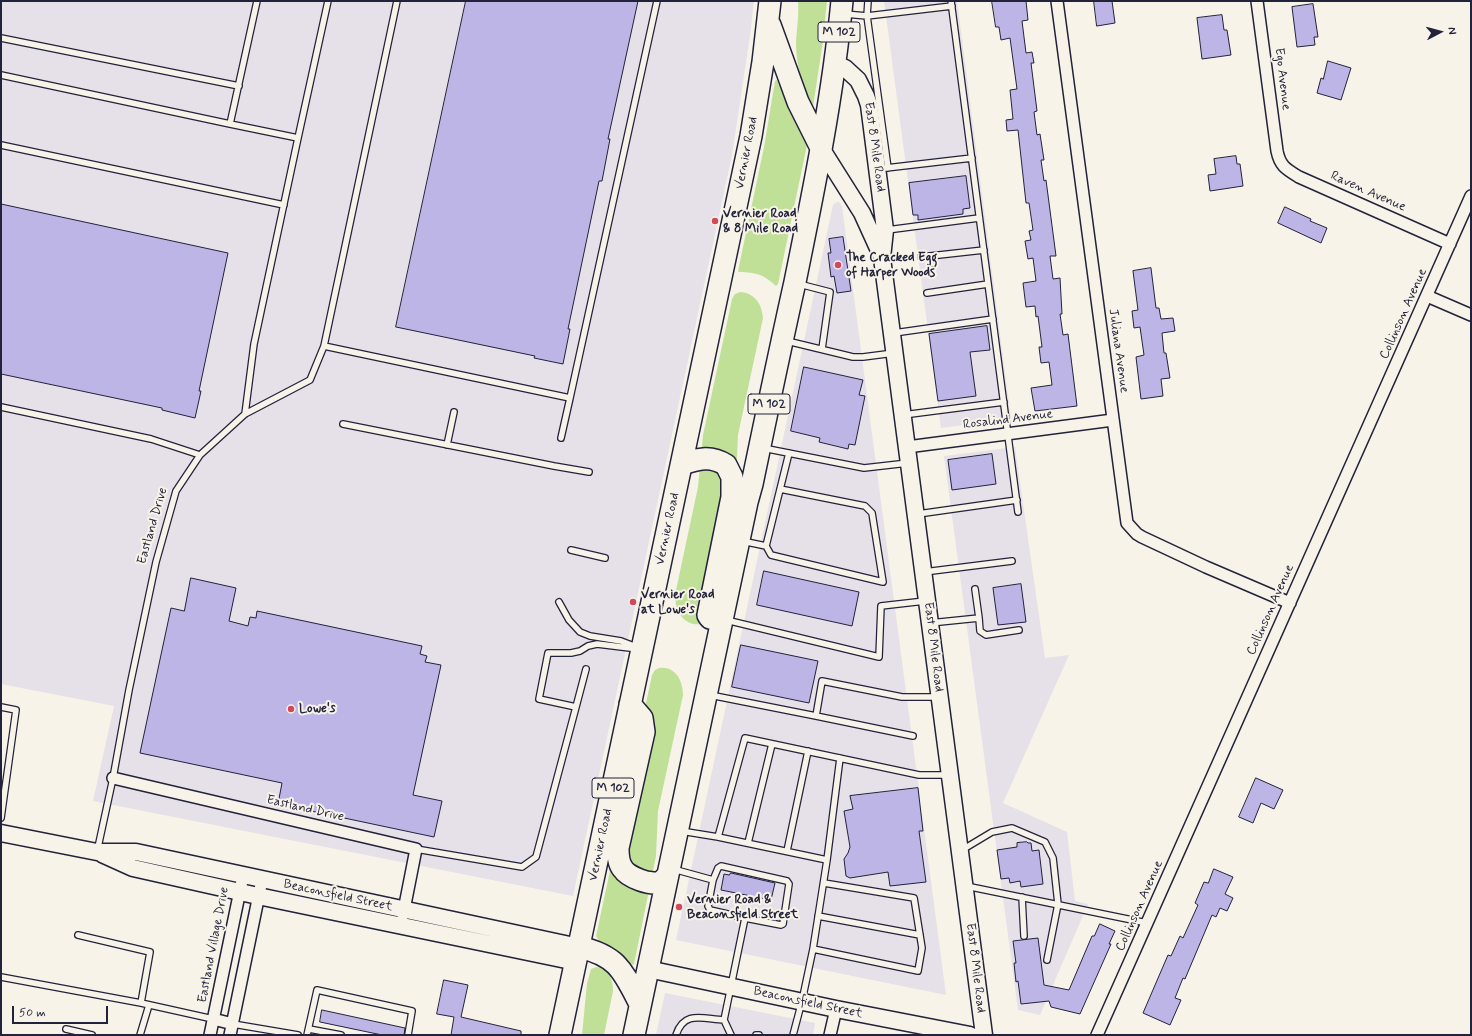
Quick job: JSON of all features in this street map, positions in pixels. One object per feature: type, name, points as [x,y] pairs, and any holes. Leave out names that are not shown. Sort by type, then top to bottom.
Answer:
[{"type":"highway","name":"M 102","points":[[634,1035],[720,628],[783,340],[821,148],[835,64],[842,7]]},
{"type":"highway","points":[[769,11],[798,102],[821,148]]},
{"type":"highway","name":"Vernier Road","points":[[560,1035],[751,136],[769,11]]},
{"type":"highway","points":[[682,464],[701,458],[713,459],[726,465],[732,478],[732,497],[708,615],[720,628]]},
{"type":"highway","points":[[630,704],[642,718],[644,732],[618,848],[618,857],[626,874],[636,879],[660,882],[668,872]]},
{"type":"highway","points":[[578,955],[594,951],[612,960],[624,974],[640,1004]]},
{"type":"street","name":"Juliana Avenue","points":[[1057,1],[1127,523],[1142,537],[1206,567],[1290,603]]},
{"type":"street","name":"Ego Avenue","points":[[1257,1],[1279,160]]},
{"type":"street","name":"East 8 Mile Road","points":[[835,64],[852,74],[858,80],[866,96],[883,169],[885,230],[882,258],[984,1035]]},
{"type":"street","name":"East 8 Mile Road","points":[[821,148],[862,213],[882,258]]},
{"type":"street","name":"Raven Avenue","points":[[1279,160],[1286,168],[1299,177],[1450,244]]},
{"type":"street","name":"Collinson Avenue","points":[[1097,1035],[1471,196]]},
{"type":"street","points":[[1427,296],[1471,315]]},
{"type":"street","name":"Rosalind Avenue","points":[[907,447],[1008,435],[1113,420]]},
{"type":"street","name":"Eastland Drive","points":[[113,778],[416,850]]},
{"type":"street","name":"Beaconsfield Street","points":[[1,833],[97,852],[136,852],[405,910],[578,955]]},
{"type":"street","points":[[401,926],[416,850]]},
{"type":"street","name":"Beaconsfield Street","points":[[97,852],[132,868],[258,896],[401,926],[578,955]]},
{"type":"street","points":[[197,882],[200,866]]},
{"type":"street","name":"Eastland Village Drive","points":[[210,1035],[238,891],[243,876]]},
{"type":"street","points":[[230,1035],[262,880]]},
{"type":"street","name":"Beaconsfield Street","points":[[648,969],[836,1009],[970,1035]]},
{"type":"street","points":[[830,1035],[836,1009]]},
{"type":"street","name":"Eastland Village Drive","points":[[213,1019],[233,1024]]},
{"type":"lane","points":[[230,124],[257,1]]},
{"type":"lane","points":[[245,414],[254,344],[328,1]]},
{"type":"lane","name":"Eastland Drive","points":[[97,852],[113,778],[129,690],[158,555],[176,491],[200,455],[245,414],[310,380],[324,346],[397,1]]},
{"type":"lane","points":[[561,438],[657,1]]},
{"type":"lane","points":[[868,1],[867,16],[883,169],[972,158]]},
{"type":"lane","points":[[842,7],[867,16],[951,3],[1018,512]]},
{"type":"lane","points":[[1,38],[239,86]]},
{"type":"lane","points":[[1,75],[298,138]]},
{"type":"lane","points":[[1,145],[284,205]]},
{"type":"lane","points":[[885,230],[980,218]]},
{"type":"lane","points":[[921,257],[984,250]]},
{"type":"lane","points":[[794,284],[830,292],[822,349]]},
{"type":"lane","points":[[927,293],[988,284]]},
{"type":"lane","points":[[892,333],[993,319]]},
{"type":"lane","points":[[783,340],[853,357],[894,353]]},
{"type":"lane","points":[[324,346],[570,398]]},
{"type":"lane","points":[[903,415],[1004,402]]},
{"type":"lane","points":[[1,407],[151,439],[200,455]]},
{"type":"lane","points":[[447,445],[454,412]]},
{"type":"lane","points":[[343,424],[589,472]]},
{"type":"lane","points":[[760,448],[864,468],[909,463]]},
{"type":"lane","points":[[766,546],[789,453]]},
{"type":"lane","points":[[739,540],[766,546],[772,555],[883,582],[872,513],[865,506],[780,489]]},
{"type":"lane","points":[[916,514],[1017,500]]},
{"type":"lane","points":[[571,550],[606,558]]},
{"type":"lane","points":[[923,572],[1012,561]]},
{"type":"lane","points":[[975,589],[980,631],[986,635],[1019,630]]},
{"type":"lane","points":[[720,628],[879,657],[881,606],[927,600]]},
{"type":"lane","points":[[559,602],[569,620],[580,632],[590,636],[621,641],[642,649]]},
{"type":"lane","points":[[930,623],[979,618]]},
{"type":"lane","points":[[576,707],[539,699],[548,653],[571,653],[597,644],[642,649]]},
{"type":"lane","points":[[416,850],[522,867],[536,856],[586,669]]},
{"type":"lane","points":[[816,716],[822,681],[902,697],[940,697]]},
{"type":"lane","points":[[706,694],[913,736]]},
{"type":"lane","points":[[1,707],[16,710],[1,818]]},
{"type":"lane","points":[[718,837],[744,738],[919,775],[950,776]]},
{"type":"lane","points":[[748,843],[772,744]]},
{"type":"lane","points":[[787,851],[808,751]]},
{"type":"lane","points":[[793,1035],[802,1002],[813,949],[824,883],[840,758]]},
{"type":"lane","points":[[960,851],[992,832],[1012,828],[1045,842],[1053,858],[1058,904],[1047,960]]},
{"type":"lane","points":[[677,831],[718,837],[827,860]]},
{"type":"lane","points":[[721,866],[789,882],[783,924],[781,925],[746,918],[709,909],[708,906],[713,880],[718,868],[721,866]]},
{"type":"lane","points":[[668,872],[713,880]]},
{"type":"lane","points":[[813,949],[918,971],[922,948],[914,898],[824,883]]},
{"type":"lane","points":[[965,886],[1148,923]]},
{"type":"lane","points":[[1022,897],[1024,936]]},
{"type":"lane","points":[[818,916],[920,935]]},
{"type":"lane","points":[[731,1035],[724,1020],[746,918]]},
{"type":"lane","points":[[78,935],[150,952],[141,1003]]},
{"type":"lane","points":[[1,977],[141,1003],[213,1019]]},
{"type":"lane","points":[[307,1035],[317,990],[412,1011],[408,1035]]},
{"type":"lane","points":[[140,1035],[149,1005]]},
{"type":"lane","points":[[676,1035],[681,1024],[691,1018],[724,1020]]},
{"type":"lane","points":[[233,1024],[298,1035]]},
{"type":"lane","points":[[66,1029],[91,1035]]},
{"type":"lane","points":[[309,1029],[341,1035]]},
{"type":"shaded area","points":[[1,1],[754,1],[732,155],[573,896],[93,801],[114,706],[1,684]]},
{"type":"shaded area","points":[[884,1],[957,1],[1011,419],[941,428]]},
{"type":"shaded area","points":[[839,202],[842,206],[946,995],[676,940],[833,205]]},
{"type":"shaded area","points":[[1015,447],[1045,658],[1069,655],[1003,803],[1067,832],[1075,901],[1088,904],[1040,1015],[1018,1010],[944,456]]},
{"type":"shaded area","points":[[665,993],[815,1023],[813,1035],[656,1035]]},
{"type":"green space","points":[[798,1],[827,1],[823,41],[813,107],[811,106],[805,91],[797,59],[796,42]]},
{"type":"green space","points":[[777,80],[791,113],[807,141],[807,145],[778,284],[776,286],[767,278],[759,274],[738,271],[764,147],[775,81]]},
{"type":"green space","points":[[740,292],[750,295],[757,300],[761,308],[763,318],[738,435],[736,480],[702,624],[696,624],[690,623],[682,617],[675,601],[675,595],[698,487],[703,435],[732,299],[735,294]]},
{"type":"green space","points":[[659,668],[670,669],[677,675],[682,684],[683,695],[658,811],[656,856],[633,965],[615,948],[599,941],[596,936],[652,675],[655,670]]},
{"type":"green space","points":[[596,967],[605,968],[613,985],[604,1035],[582,1035],[587,983],[591,969]]},
{"type":"building","points":[[466,1],[638,1],[608,139],[610,139],[602,181],[599,181],[568,329],[570,329],[563,364],[534,358],[535,356],[396,327]]},
{"type":"building","points":[[992,1],[1026,1],[1028,20],[1022,21],[1026,53],[1032,52],[1034,63],[1031,63],[1037,111],[1034,112],[1037,135],[1040,134],[1044,160],[1041,160],[1044,181],[1046,180],[1056,256],[1050,256],[1053,279],[1060,278],[1062,314],[1060,314],[1063,335],[1068,334],[1077,406],[1035,411],[1031,388],[1052,385],[1049,362],[1041,363],[1039,347],[1042,347],[1038,316],[1036,317],[1035,306],[1026,307],[1023,283],[1036,281],[1033,258],[1028,259],[1025,241],[1031,240],[1029,231],[1033,230],[1029,203],[1026,203],[1018,130],[1007,131],[1006,120],[1013,119],[1010,90],[1017,89],[1010,38],[1001,40],[999,27],[996,27]]},
{"type":"building","points":[[1094,1],[1112,1],[1115,23],[1097,26]]},
{"type":"building","points":[[1313,4],[1318,37],[1314,37],[1315,45],[1297,47],[1292,7]]},
{"type":"building","points":[[1222,15],[1224,30],[1227,30],[1231,55],[1202,59],[1197,18]]},
{"type":"building","points":[[1328,61],[1351,68],[1341,100],[1317,93]]},
{"type":"building","points":[[1236,156],[1237,164],[1240,164],[1243,186],[1210,191],[1208,175],[1216,174],[1214,159]]},
{"type":"building","points":[[966,176],[970,208],[963,209],[963,214],[918,220],[918,215],[913,215],[909,183]]},
{"type":"building","points":[[1,204],[228,253],[199,391],[201,391],[195,418],[162,410],[162,408],[1,374]]},
{"type":"building","points":[[1285,207],[1311,219],[1310,221],[1327,228],[1321,243],[1278,223]]},
{"type":"building","name":"The Cracked Egg of Harper Woods","points":[[843,237],[851,291],[837,293],[834,276],[831,277],[828,253],[831,253],[829,239]]},
{"type":"building","points":[[1151,268],[1156,308],[1159,308],[1161,319],[1173,318],[1175,331],[1162,333],[1164,353],[1166,353],[1170,378],[1161,379],[1163,396],[1141,399],[1136,357],[1144,355],[1140,327],[1134,328],[1132,311],[1138,310],[1133,271]]},
{"type":"building","points":[[987,326],[990,350],[970,352],[976,396],[938,401],[929,334]]},
{"type":"building","points":[[804,367],[863,380],[859,395],[865,396],[855,445],[849,444],[848,449],[819,442],[820,438],[791,431]]},
{"type":"building","points":[[992,454],[996,484],[952,490],[948,460]]},
{"type":"building","points":[[764,571],[859,592],[852,626],[757,605]]},
{"type":"building","name":"Lowe's","points":[[191,578],[236,588],[229,621],[248,626],[250,617],[256,618],[257,611],[422,646],[420,654],[427,656],[425,662],[441,665],[413,795],[442,801],[434,837],[278,804],[282,783],[140,753],[171,608],[184,611]]},
{"type":"building","points":[[1021,584],[1026,622],[998,625],[993,588]]},
{"type":"building","points":[[741,645],[818,661],[809,703],[732,687]]},
{"type":"building","points":[[1256,778],[1283,790],[1274,809],[1261,803],[1253,823],[1239,817]]},
{"type":"building","points":[[918,788],[923,831],[919,831],[926,882],[890,886],[888,872],[850,878],[846,876],[844,859],[850,847],[844,811],[853,809],[850,796]]},
{"type":"building","points":[[1017,843],[1031,843],[1032,851],[1039,850],[1043,884],[1021,887],[1020,881],[1010,883],[1009,878],[1001,879],[997,850],[1017,847]]},
{"type":"building","points":[[1214,869],[1233,877],[1225,894],[1233,898],[1227,911],[1220,908],[1216,917],[1212,915],[1185,979],[1183,978],[1175,998],[1181,1000],[1170,1025],[1143,1013],[1168,955],[1171,956],[1180,936],[1183,938],[1198,905],[1195,903],[1204,882],[1208,883]]},
{"type":"building","points":[[731,873],[775,883],[771,900],[721,890],[724,874],[729,875]]},
{"type":"building","points":[[1100,924],[1115,931],[1109,944],[1111,944],[1080,1014],[1051,1007],[1049,1001],[1021,1004],[1018,981],[1016,982],[1014,963],[1016,963],[1013,941],[1038,938],[1044,985],[1069,990],[1092,936],[1094,936]]},
{"type":"building","points":[[444,980],[468,985],[461,1017],[521,1031],[521,1035],[451,1035],[454,1017],[437,1014]]},
{"type":"building","points":[[322,1010],[405,1028],[404,1035],[382,1035],[320,1022]]},
{"type":"place","name":"Vernier Road & 8 Mile Road","points":[[715,221]]},
{"type":"place","name":"The Cracked Egg of Harper Woods","points":[[838,265]]},
{"type":"place","name":"Vernier Road at Lowe's","points":[[633,602]]},
{"type":"place","name":"Lowe's","points":[[291,709]]},
{"type":"place","name":"Vernier Road & Beaconsfield Street","points":[[679,907]]}]
